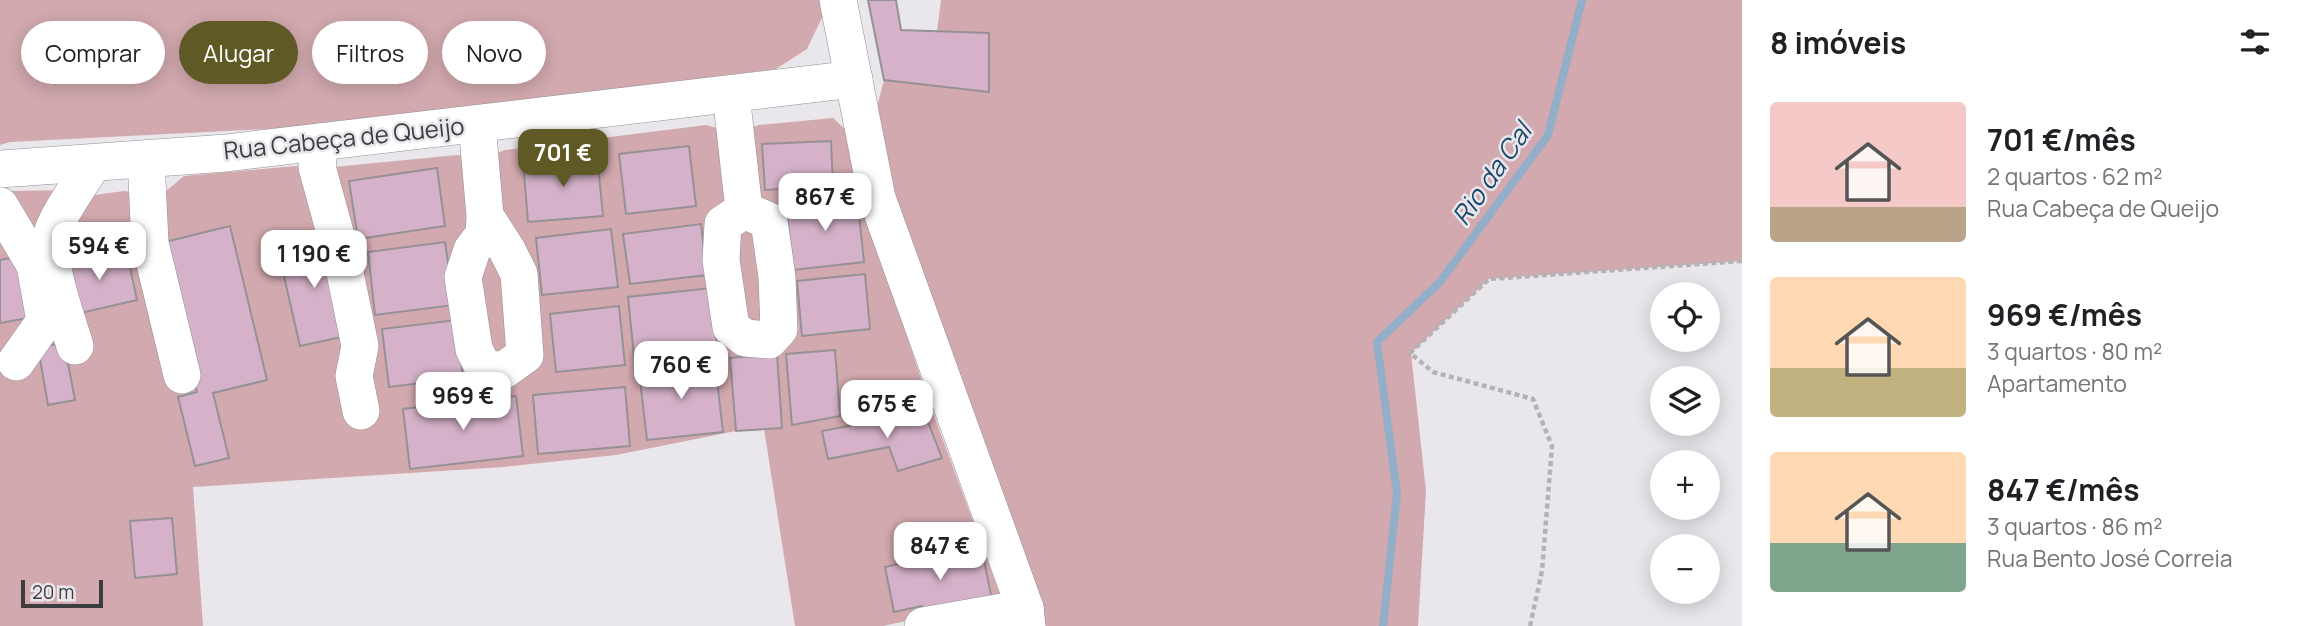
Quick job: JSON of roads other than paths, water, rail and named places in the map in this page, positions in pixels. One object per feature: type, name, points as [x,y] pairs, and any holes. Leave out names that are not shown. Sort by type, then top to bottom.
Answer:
[{"type":"street","points":[[838,0],[877,198],[1026,617],[923,626]]},
{"type":"street","name":"Rua Cabeça de Queijo","points":[[0,169],[226,153],[854,79]]},
{"type":"street","points":[[731,94],[744,210]]},
{"type":"street","points":[[477,124],[485,216]]},
{"type":"street","points":[[320,142],[317,167],[342,258],[360,346],[354,376],[361,411]]},
{"type":"street","points":[[146,159],[150,243],[182,375]]},
{"type":"street","points":[[75,346],[59,295],[50,245],[52,231],[93,163]]},
{"type":"street","points":[[0,206],[35,265],[45,321],[16,362]]},
{"type":"waterway","name":"Rio da Cal","points":[[1383,626],[1397,494],[1377,342],[1440,282],[1548,135],[1582,0]]}]
